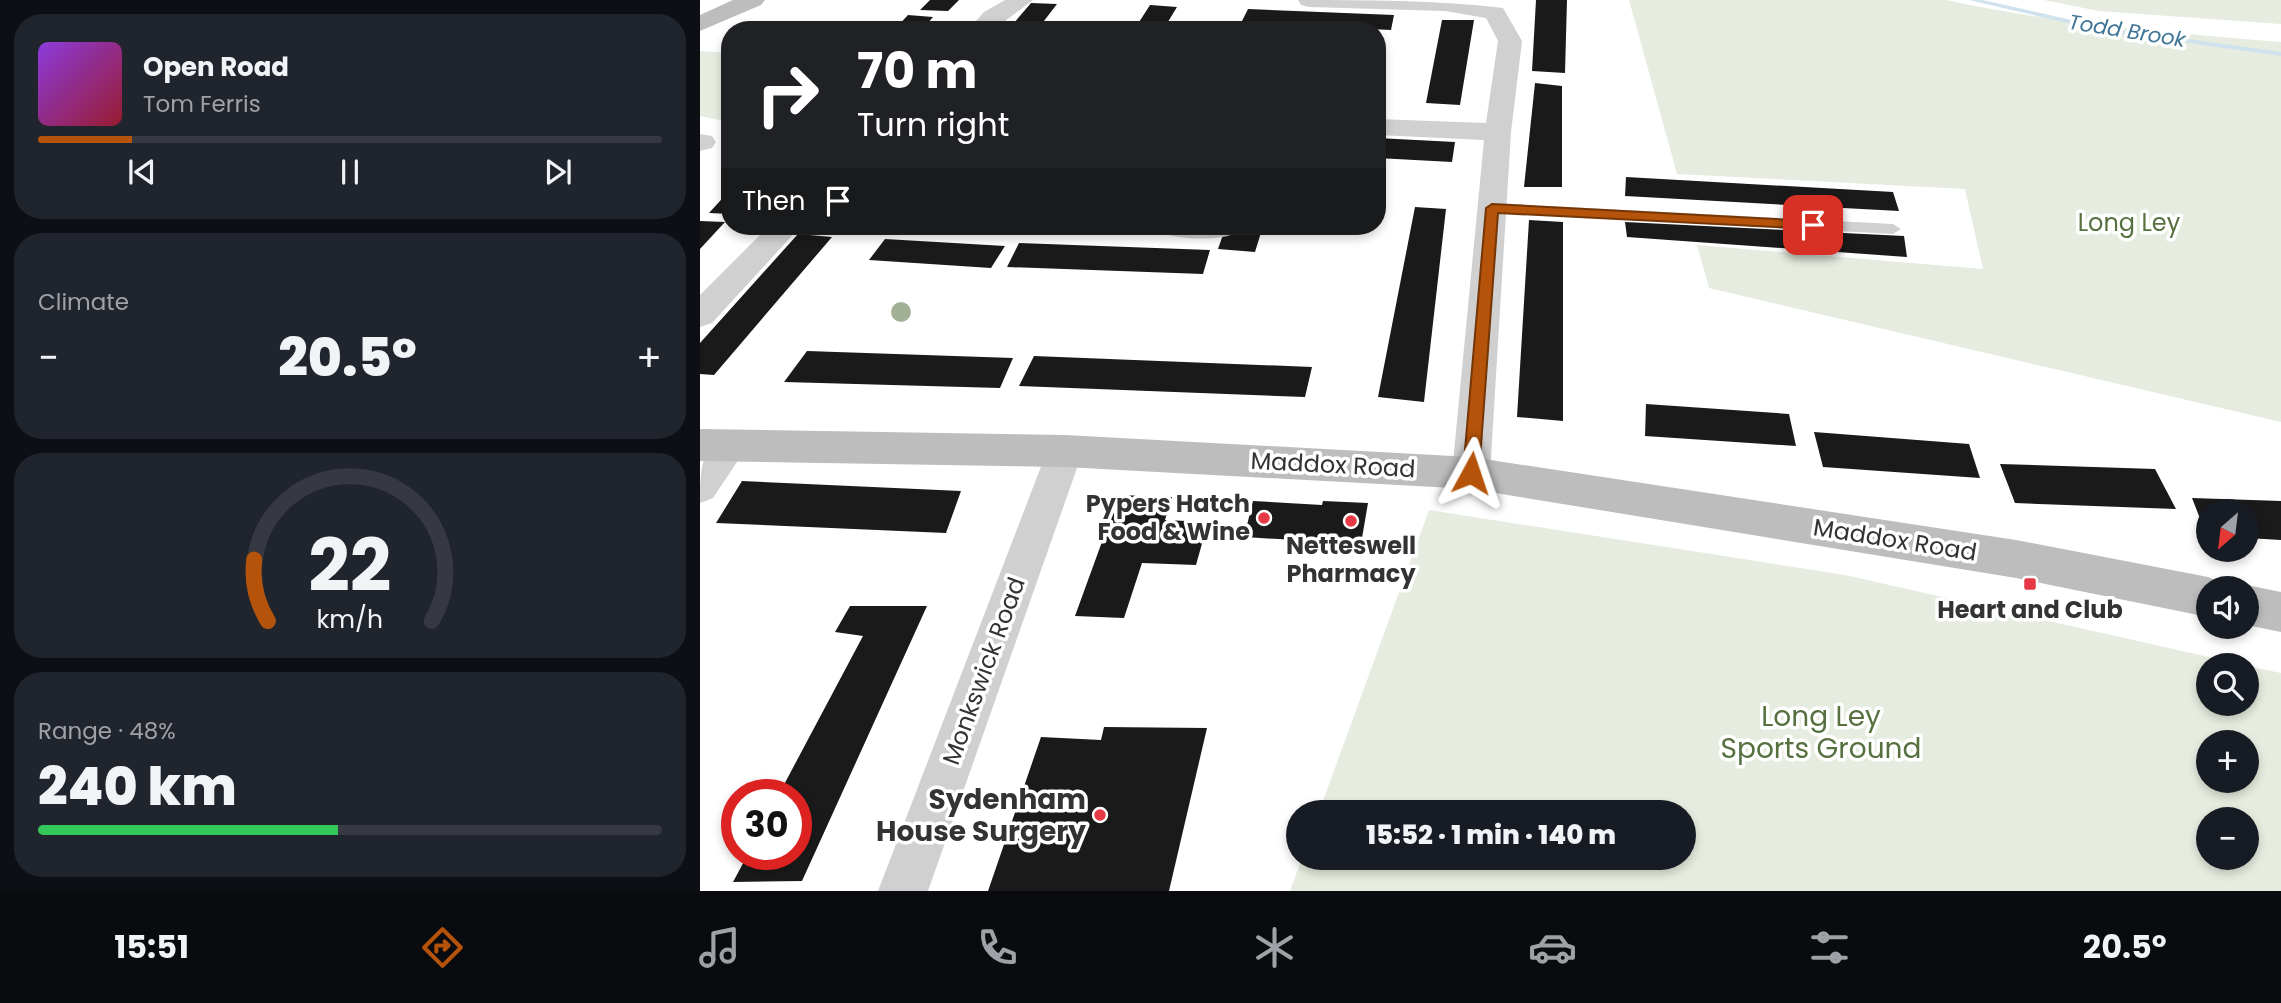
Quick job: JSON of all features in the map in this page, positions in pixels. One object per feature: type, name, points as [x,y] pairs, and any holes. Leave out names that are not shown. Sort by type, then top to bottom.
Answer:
[{"type":"street","points":[[700,24],[752,0]]},
{"type":"street","points":[[989,21],[1022,0]]},
{"type":"street","points":[[1308,0],[1446,4],[1495,13],[1510,41],[1498,132],[1471,473]]},
{"type":"street","points":[[1386,127],[1498,132]]},
{"type":"street","points":[[700,315],[777,235]]},
{"type":"street","points":[[700,487],[714,446]]},
{"type":"street","name":"Maddox Road","points":[[714,446],[1065,451],[1471,473],[2016,559],[2196,595]]},
{"type":"street","name":"Monkswick Road","points":[[903,891],[1065,451]]},
{"type":"street","points":[[2259,607],[2281,612]]},
{"type":"lane","points":[[1492,208],[1893,229]]},
{"type":"green space","name":"Long Ley","points":[[1629,0],[1946,0],[2071,21],[2281,42],[2281,422],[1709,288],[1697,245],[1983,269],[1965,189],[1677,174]]},
{"type":"green space","points":[[2044,0],[2281,0],[2281,24],[2099,11]]},
{"type":"green space","points":[[700,51],[721,52],[721,120],[700,116]]},
{"type":"green space","name":"Long Ley Sports Ground","points":[[1429,510],[1845,575],[2196,654],[2196,716],[2259,716],[2259,668],[2281,673],[2281,891],[1290,891],[1298,870],[1696,870],[1696,800],[1323,800]]},
{"type":"building","points":[[930,0],[959,0],[948,11],[920,10]]},
{"type":"building","points":[[1536,0],[1567,0],[1565,73],[1532,71]]},
{"type":"building","points":[[1031,3],[1057,4],[1044,21],[1016,21]]},
{"type":"building","points":[[1150,5],[1177,7],[1168,21],[1140,21]]},
{"type":"building","points":[[1248,9],[1394,15],[1391,30],[1386,30],[1386,21],[1242,21]]},
{"type":"building","points":[[908,15],[933,17],[930,21],[902,21]]},
{"type":"building","points":[[1442,20],[1474,20],[1460,105],[1426,103]]},
{"type":"building","points":[[1535,83],[1562,86],[1562,187],[1524,187]]},
{"type":"building","points":[[1386,138],[1455,142],[1452,162],[1386,158]]},
{"type":"building","points":[[1626,177],[1893,192],[1899,211],[1625,196]]},
{"type":"building","points":[[721,200],[721,214],[709,213]]},
{"type":"building","points":[[1415,207],[1446,209],[1424,402],[1378,397]]},
{"type":"building","points":[[1529,220],[1563,222],[1563,421],[1517,417]]},
{"type":"building","points":[[700,221],[721,222],[721,226],[700,249]]},
{"type":"building","points":[[1625,222],[1904,236],[1907,257],[1627,237]]},
{"type":"building","points":[[797,235],[832,237],[714,375],[700,374],[700,343]]},
{"type":"building","points":[[1223,235],[1260,235],[1255,252],[1218,249]]},
{"type":"building","points":[[885,239],[1005,246],[991,268],[869,260]]},
{"type":"building","points":[[1019,243],[1210,250],[1203,274],[1007,267]]},
{"type":"building","points":[[807,351],[1013,358],[1000,388],[784,382]]},
{"type":"building","points":[[1034,356],[1312,367],[1305,397],[1019,386]]},
{"type":"building","points":[[1646,404],[1789,414],[1796,446],[1645,436]]},
{"type":"building","points":[[1814,432],[1969,444],[1980,478],[1823,467]]},
{"type":"building","points":[[2000,464],[2155,469],[2176,509],[2015,503]]},
{"type":"building","points":[[742,481],[961,491],[946,533],[716,523]]},
{"type":"building","points":[[1119,495],[1172,497],[1165,520],[1208,522],[1196,565],[1142,563],[1124,618],[1075,616]]},
{"type":"building","points":[[2192,498],[2222,499],[2196,499],[2196,508]]},
{"type":"building","points":[[2259,500],[2281,501],[2281,540],[2259,539]]},
{"type":"building","points":[[1253,501],[1322,505],[1323,501],[1368,503],[1361,544],[1244,537]]},
{"type":"building","points":[[850,606],[927,606],[812,859],[812,779],[787,779],[863,636],[835,632]]},
{"type":"building","name":"Sydenham House Surgery","points":[[1104,727],[1207,728],[1169,891],[988,891],[1041,737],[1101,740]]},
{"type":"building","points":[[739,870],[807,870],[802,881],[733,882]]},
{"type":"waterway","name":"Todd Brook","points":[[1973,0],[2102,29],[2281,54]]},
{"type":"place","name":"Pypers Hatch Food & Wine","points":[[1264,518]]},
{"type":"place","name":"Netteswell Pharmacy","points":[[1351,521]]},
{"type":"place","name":"Heart and Club","points":[[2030,584]]},
{"type":"place","name":"Sydenham House Surgery","points":[[1100,815]]},
{"type":"route","points":[[1471,473],[1492,208],[1813,225]]}]
